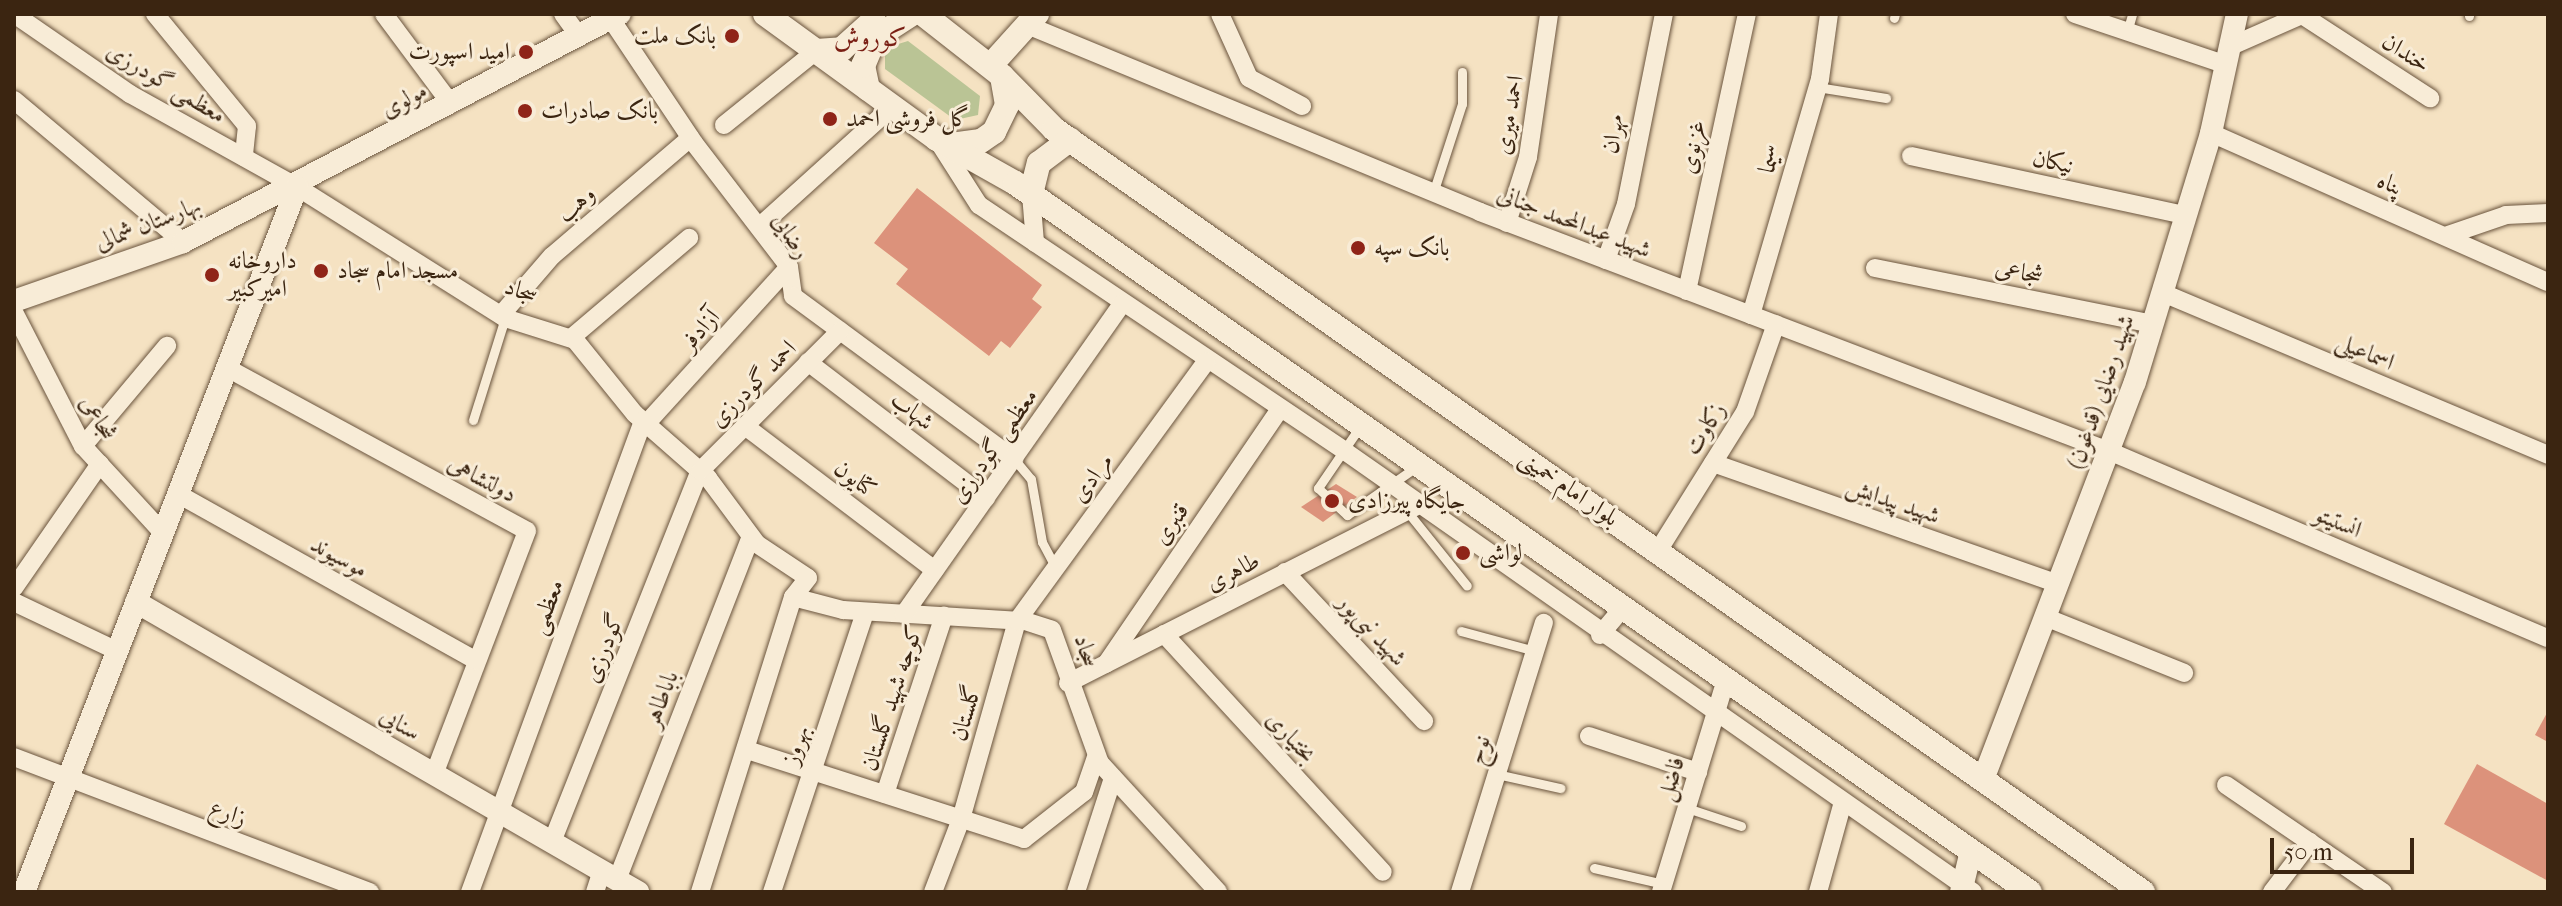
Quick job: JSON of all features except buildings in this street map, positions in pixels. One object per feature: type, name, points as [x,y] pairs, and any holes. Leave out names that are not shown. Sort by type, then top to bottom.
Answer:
[{"type":"main road","points":[[765,14],[937,139],[1031,194],[1621,610],[2030,892]]},
{"type":"main road","points":[[816,51],[854,42],[877,14]]},
{"type":"main road","points":[[868,89],[863,66],[875,38],[889,23],[912,14]]},
{"type":"main road","name":"بلوار امام خمینی","points":[[923,14],[996,70],[1070,140],[1984,777],[2143,892]]},
{"type":"main road","points":[[937,139],[967,145],[994,132],[1007,105],[996,70],[1032,19]]},
{"type":"main road","points":[[1031,194],[1039,163],[1070,140]]},
{"type":"street","name":"معظمی گودرزی","points":[[14,14],[130,94],[297,187]]},
{"type":"street","points":[[155,14],[247,126],[244,157]]},
{"type":"street","points":[[384,14],[451,104]]},
{"type":"street","points":[[563,14],[579,36]]},
{"type":"street","points":[[1220,14],[1249,78],[1302,106]]},
{"type":"street","name":"احمد میری","points":[[1507,223],[1528,157],[1549,14]]},
{"type":"street","name":"مهران","points":[[1606,260],[1626,204],[1664,14]]},
{"type":"street","name":"غزنوی","points":[[1687,291],[1747,14]]},
{"type":"street","name":"سیما","points":[[1751,315],[1817,87],[1829,14]]},
{"type":"street","points":[[2075,14],[2130,23],[2226,56]]},
{"type":"street","name":"(قدغون) شهید رضایی","points":[[1984,777],[2109,451],[2153,324],[2211,133],[2237,14]]},
{"type":"street","name":"خندان","points":[[2226,56],[2302,15],[2430,98]]},
{"type":"street","name":"مولوی","points":[[297,187],[616,16]]},
{"type":"street","name":"رضایی","points":[[616,16],[690,138],[789,267],[793,296],[1014,459]]},
{"type":"street","name":"شهید عبدالمحمد جنانی","points":[[1032,19],[1507,223],[2109,451]]},
{"type":"street","points":[[724,125],[816,51]]},
{"type":"street","points":[[14,100],[183,242]]},
{"type":"street","points":[[759,227],[892,107]]},
{"type":"street","name":"پناه","points":[[2211,133],[2448,235],[2548,282]]},
{"type":"street","name":"وهب","points":[[503,316],[552,256],[690,138]]},
{"type":"street","points":[[937,139],[979,205],[1278,412],[1346,452],[1391,484],[1413,508],[1843,802],[1966,890],[1971,851]]},
{"type":"street","name":"نیکان","points":[[1911,156],[2185,215]]},
{"type":"street","points":[[24,892],[297,187]]},
{"type":"street","name":"بهارستان شمالی","points":[[14,301],[183,242],[297,187]]},
{"type":"street","name":"سجاد","points":[[297,187],[503,316],[571,338]]},
{"type":"street","points":[[1031,194],[1035,243]]},
{"type":"street","points":[[2448,235],[2506,215],[2548,213]]},
{"type":"street","points":[[689,238],[571,338],[644,422],[700,471],[751,537],[808,578],[793,597],[700,892]]},
{"type":"street","name":"آزادفر","points":[[644,422],[789,267]]},
{"type":"street","name":"شجاعی","points":[[1875,268],[2153,324]]},
{"type":"street","name":"اسماعیلی","points":[[2163,293],[2548,455]]},
{"type":"street","name":"معظمی گودرزی","points":[[904,614],[1122,304]]},
{"type":"street","name":"شجاعی","points":[[14,312],[83,446],[163,533]]},
{"type":"street","name":"زکاوت","points":[[1658,551],[1745,412],[1776,324]]},
{"type":"street","name":"احمد گودرزی","points":[[700,471],[840,331]]},
{"type":"street","points":[[83,446],[167,346]]},
{"type":"street","name":"شهاب","points":[[808,362],[986,498]]},
{"type":"street","name":"مرادی","points":[[1017,621],[1206,362]]},
{"type":"street","name":"دولتشاهی","points":[[227,368],[527,531],[434,774]]},
{"type":"street","name":"قنبری","points":[[1106,664],[1278,412]]},
{"type":"street","name":"معظمی","points":[[497,810],[644,422]]},
{"type":"street","name":"کتایون","points":[[745,426],[935,570]]},
{"type":"street","name":"انستیتو","points":[[2109,451],[2548,638]]},
{"type":"street","name":"شهید پیدایش","points":[[1713,463],[2058,584]]},
{"type":"street","points":[[14,588],[100,464]]},
{"type":"street","name":"گودرزی","points":[[552,842],[700,471]]},
{"type":"street","name":"موسیوند","points":[[178,494],[477,661]]},
{"type":"street","name":"طاهری","points":[[1068,683],[1413,508]]},
{"type":"street","name":"باباطاهر","points":[[605,881],[751,537]]},
{"type":"street","name":"شهید نبی‌پور","points":[[1285,572],[1424,721]]},
{"type":"street","name":"سجاد","points":[[793,597],[865,612],[1017,621],[1052,630],[1096,757],[1218,892]]},
{"type":"street","points":[[14,602],[117,651]]},
{"type":"street","name":"سنایی","points":[[136,602],[552,842],[605,881],[638,892]]},
{"type":"street","points":[[1600,635],[1621,610]]},
{"type":"street","name":"بهروز","points":[[772,892],[865,612]]},
{"type":"street","name":"کوچه شهید گلستان","points":[[885,794],[944,616]]},
{"type":"street","points":[[2045,617],[2184,673]]},
{"type":"street","name":"گلستان","points":[[961,819],[1017,621]]},
{"type":"street","name":"نوح","points":[[1462,892],[1544,623]]},
{"type":"street","name":"بختیاری","points":[[1164,634],[1383,872]]},
{"type":"street","name":"فاضل","points":[[1662,888],[1726,680]]},
{"type":"street","points":[[1589,736],[1698,772]]},
{"type":"street","points":[[747,750],[1024,839],[1084,792],[1096,757]]},
{"type":"street","points":[[14,757],[69,778]]},
{"type":"street","name":"زارع","points":[[69,778],[370,892]]},
{"type":"street","points":[[1076,892],[1113,778]]},
{"type":"street","points":[[2226,785],[2383,892]]},
{"type":"street","points":[[1818,892],[1843,802]]},
{"type":"street","points":[[470,892],[497,810]]},
{"type":"street","points":[[933,892],[961,819]]},
{"type":"street","points":[[2272,892],[2310,842]]},
{"type":"lane","points":[[1433,193],[1462,104],[1462,72]]},
{"type":"lane","points":[[1817,87],[1886,98]]},
{"type":"lane","points":[[473,420],[503,316]]},
{"type":"lane","points":[[1361,425],[1346,452],[1318,488],[1347,515],[1418,465]]},
{"type":"lane","points":[[1014,459],[1031,479],[1042,542],[1056,568]]},
{"type":"lane","points":[[1413,508],[1467,586]]},
{"type":"lane","points":[[1461,631],[1535,651]]},
{"type":"lane","points":[[1497,774],[1560,788]]},
{"type":"lane","points":[[1687,808],[1741,826]]},
{"type":"lane","points":[[1594,868],[1662,888]]},
{"type":"green space","points":[[908,41],[980,96],[978,115],[955,120],[885,69],[885,48]]},
{"type":"place","name":"بانک ملت","points":[[732,36]]},
{"type":"place","name":"امید اسپورت","points":[[526,52]]},
{"type":"place","name":"بانک صادرات","points":[[525,111]]},
{"type":"place","name":"گل فروشی احمد","points":[[830,119]]},
{"type":"place","name":"بانک سپه","points":[[1358,248]]},
{"type":"place","name":"مسجد امام سجاد","points":[[321,271]]},
{"type":"place","name":"داروخانه امیرکبیر","points":[[212,275]]},
{"type":"place","name":"جایگاه پیرزادی","points":[[1332,501]]},
{"type":"place","name":"لواشی","points":[[1463,553]]},
{"type":"district","name":"کوروش","points":[[870,38]]}]
